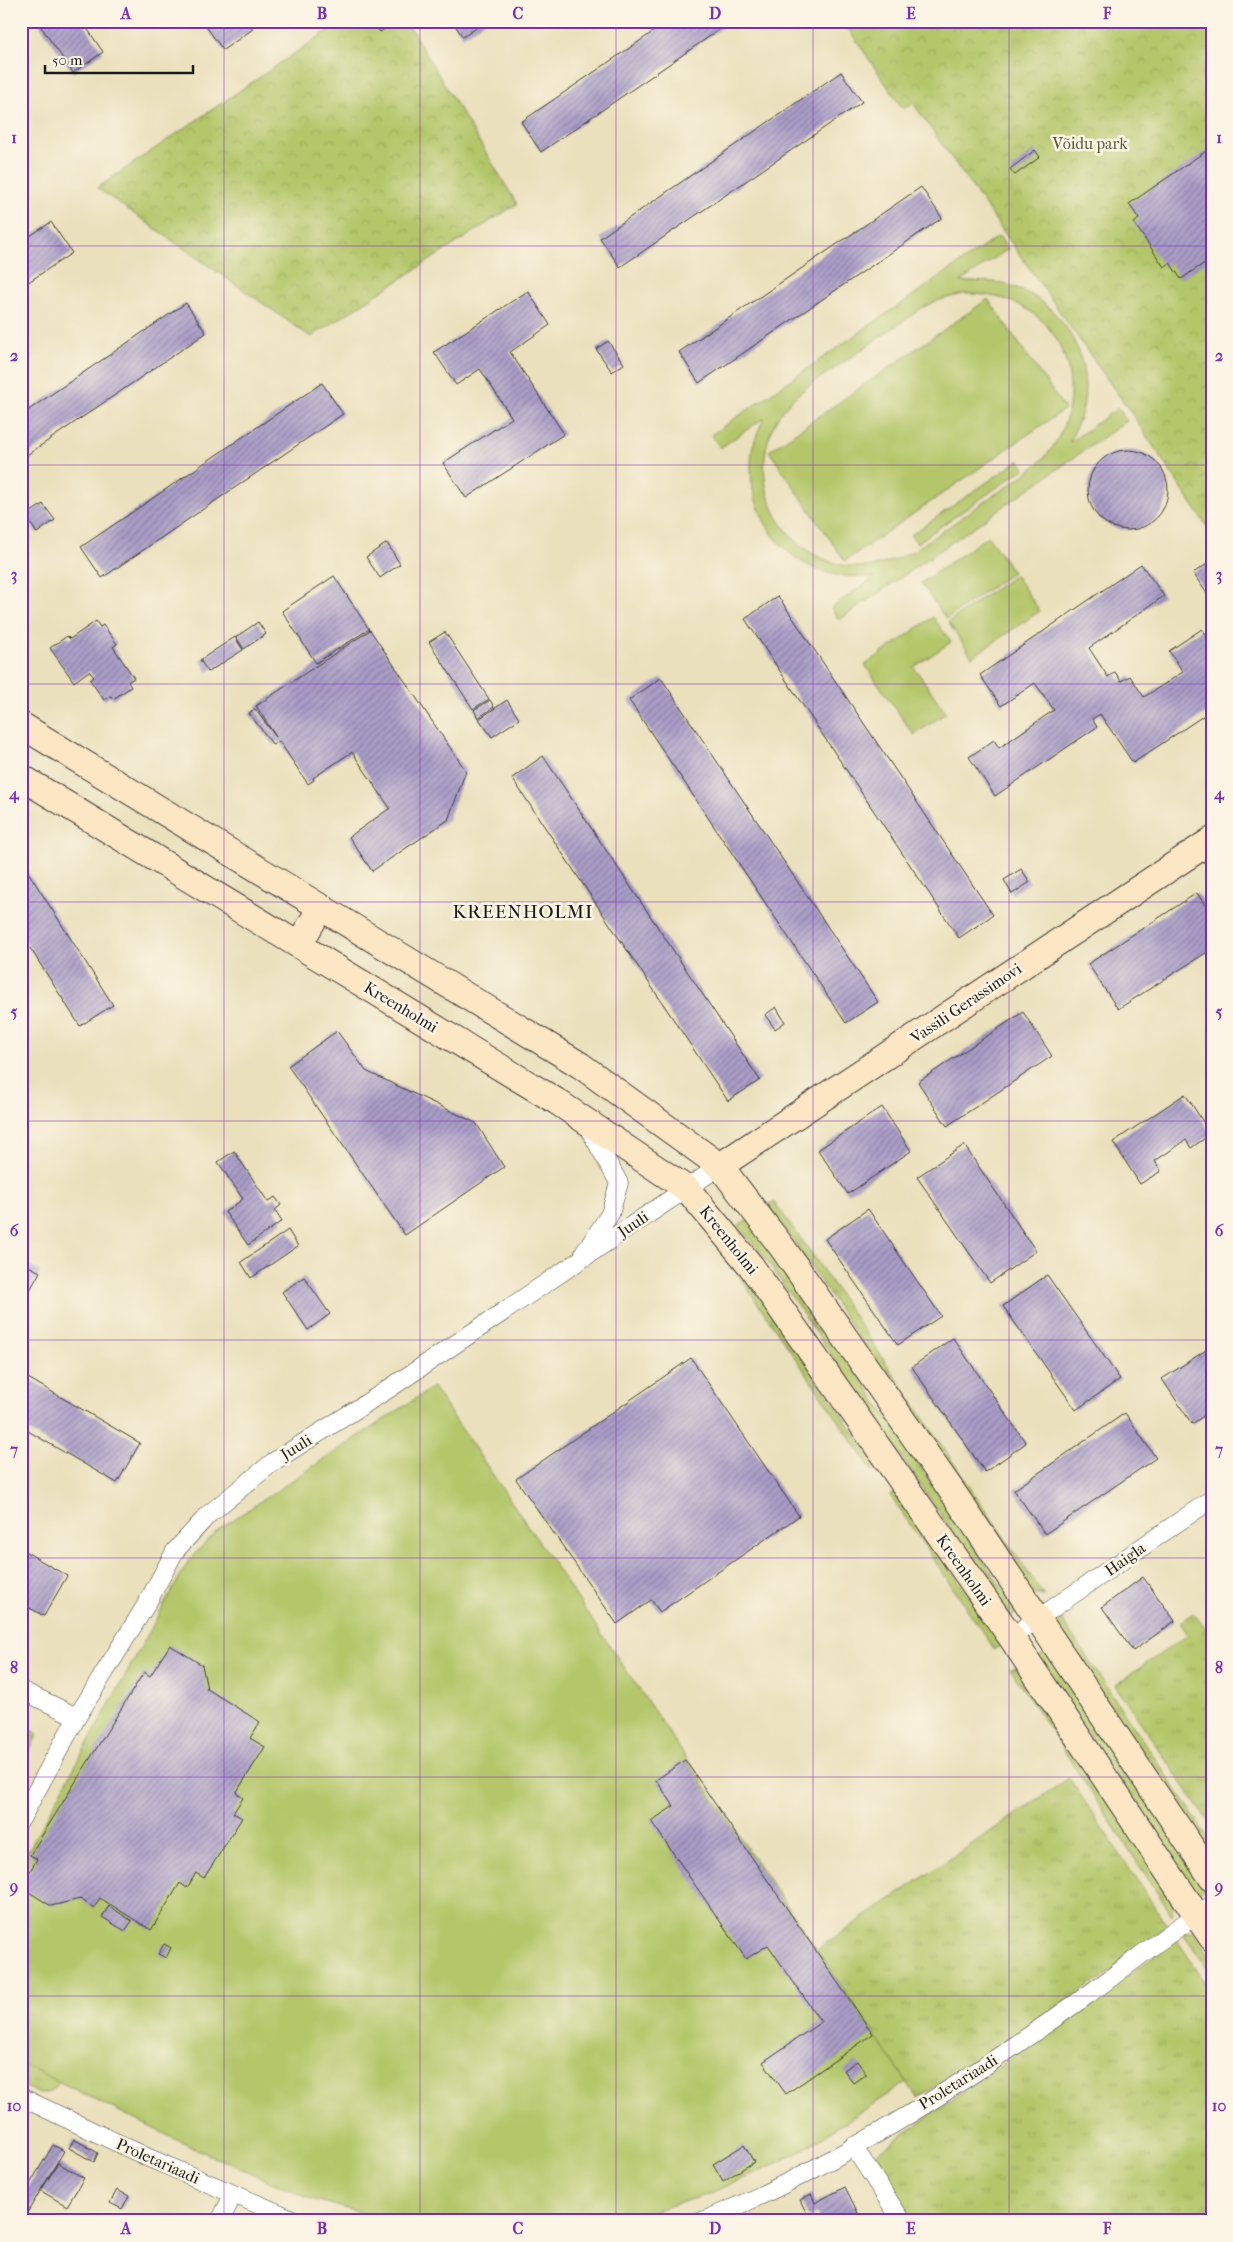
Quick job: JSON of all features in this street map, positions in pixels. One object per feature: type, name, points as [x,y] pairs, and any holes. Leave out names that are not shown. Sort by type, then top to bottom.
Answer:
[{"type":"main road","name":"Kreenholmi","points":[[21,725],[580,1065],[720,1166],[799,1270],[954,1494],[1212,1878]]},
{"type":"main road","name":"Kreenholmi","points":[[21,777],[584,1119],[687,1189],[751,1266],[1204,1910],[1212,1938]]},
{"type":"main road","name":"Vassili Gerassimovi","points":[[720,1166],[1212,840]]},
{"type":"main road","points":[[298,945],[321,907]]},
{"type":"street","points":[[578,1262],[610,1214],[620,1183],[584,1119]]},
{"type":"street","name":"Juuli","points":[[21,1819],[77,1717],[176,1551],[209,1514],[273,1462],[387,1390],[720,1166]]},
{"type":"street","name":"Haigla","points":[[1011,1637],[1212,1499]]},
{"type":"street","points":[[21,1690],[77,1717]]},
{"type":"street","name":"Proletariaadi","points":[[702,2221],[768,2192],[853,2146],[993,2060],[1086,1996],[1204,1910]]},
{"type":"street","name":"Proletariaadi","points":[[21,2097],[68,2121],[233,2195],[297,2221]]},
{"type":"street","points":[[853,2146],[902,2221]]},
{"type":"street","points":[[220,2221],[233,2195]]},
{"type":"green space","points":[[342,21],[406,21],[517,204],[311,337],[97,188]]},
{"type":"green space","name":"Võidu park","points":[[843,21],[1212,21],[1212,534],[1136,420],[913,103],[903,109]]},
{"type":"green space","points":[[999,236],[1008,249],[960,282],[999,283],[1024,291],[1040,301],[1067,328],[1076,345],[1082,363],[1085,382],[1083,407],[1070,442],[1118,408],[1127,421],[839,620],[831,608],[875,577],[841,576],[821,571],[803,563],[775,537],[764,521],[752,485],[753,446],[764,418],[720,448],[711,435]],"holes":[[[963,294],[976,294],[1003,299],[1027,309],[1047,326],[1055,337],[1068,371],[1070,389],[1065,423],[1057,439],[1047,454],[1023,476],[913,551],[901,557],[882,564],[862,567],[835,563],[811,553],[792,537],[777,517],[768,493],[764,468],[768,442],[778,417],[806,387],[922,308],[936,301]]]},
{"type":"green space","points":[[988,299],[1065,409],[845,561],[769,451]]},
{"type":"green space","points":[[1019,460],[1025,468],[917,543],[911,535]]},
{"type":"green space","points":[[988,536],[1013,572],[946,619],[921,583]]},
{"type":"green space","points":[[1015,575],[1040,611],[972,657],[948,622]]},
{"type":"green space","points":[[933,617],[951,642],[914,667],[946,713],[914,735],[865,665]]},
{"type":"green space","points":[[774,1202],[810,1251],[1044,1596],[1034,1594],[1028,1587],[768,1204]]},
{"type":"green space","points":[[747,1220],[772,1246],[1018,1612],[1011,1617],[763,1255],[738,1226]]},
{"type":"green space","points":[[723,1244],[877,1466],[873,1471],[726,1257],[721,1247]]},
{"type":"green space","points":[[433,1387],[907,2082],[796,2154],[712,2193],[660,2209],[605,2221],[403,2221],[357,2212],[308,2198],[187,2145],[21,2063],[21,1864],[189,1560],[219,1529]]},
{"type":"green space","points":[[899,1493],[1001,1644],[995,1650],[890,1495]]},
{"type":"green space","points":[[1193,1613],[1212,1635],[1212,1827],[1115,1685],[1188,1635],[1180,1622]]},
{"type":"green space","points":[[1061,1619],[1212,1843],[1212,1862],[1057,1627]]},
{"type":"green space","points":[[1049,1650],[1205,1888],[1196,1895],[1037,1658]]},
{"type":"green space","points":[[1018,1667],[1173,1898],[1174,1913],[1172,1915],[1010,1669]]},
{"type":"green space","points":[[21,1725],[38,1734],[21,1766]]},
{"type":"green space","points":[[1069,1778],[1167,1925],[1114,1970],[918,2098],[816,1950]]},
{"type":"green space","points":[[1194,1932],[1212,1958],[1212,1975],[1183,1933]]},
{"type":"green space","points":[[1177,1940],[1212,1993],[1212,2221],[912,2221],[870,2158]]},
{"type":"green space","points":[[21,2050],[59,2082],[50,2092],[40,2094],[21,2085]]},
{"type":"building","points":[[37,21],[82,21],[103,52],[73,73]]},
{"type":"building","points":[[202,21],[247,21],[253,29],[223,50]]},
{"type":"building","points":[[372,21],[395,21],[380,32]]},
{"type":"building","points":[[452,21],[487,21],[463,37]]},
{"type":"building","points":[[669,21],[732,21],[541,152],[521,122]]},
{"type":"building","points":[[841,72],[862,102],[620,267],[600,238]]},
{"type":"building","points":[[1212,147],[1212,258],[1181,279],[1170,263],[1164,267],[1134,223],[1139,219],[1129,204]]},
{"type":"building","points":[[1035,150],[1040,157],[1015,175],[1010,169]]},
{"type":"building","points":[[921,187],[942,218],[699,383],[679,352]]},
{"type":"building","points":[[51,222],[72,253],[21,287],[21,242]]},
{"type":"building","points":[[528,291],[550,325],[510,352],[564,434],[466,498],[443,463],[512,418],[480,369],[456,385],[434,352]]},
{"type":"building","points":[[186,303],[206,333],[21,459],[21,415]]},
{"type":"building","points":[[608,341],[624,364],[612,372],[596,349]]},
{"type":"building","points":[[322,383],[343,414],[102,578],[81,547]]},
{"type":"building","points":[[1128,450],[1143,453],[1156,462],[1165,475],[1168,490],[1165,505],[1156,518],[1143,527],[1128,530],[1113,527],[1100,518],[1091,505],[1088,490],[1091,475],[1100,462],[1113,453]]},
{"type":"building","points":[[43,504],[55,520],[37,533],[25,516]]},
{"type":"building","points":[[387,543],[400,564],[380,578],[366,557]]},
{"type":"building","points":[[1212,561],[1212,601],[1193,573]]},
{"type":"building","points":[[1141,564],[1164,596],[1089,648],[1108,677],[1115,672],[1121,681],[1130,676],[1144,697],[1183,672],[1169,651],[1202,629],[1212,643],[1212,710],[1133,763],[1100,714],[1092,719],[1097,727],[995,796],[969,757],[994,740],[999,748],[1054,710],[1035,683],[1001,706],[980,675]]},
{"type":"building","points":[[334,576],[369,629],[316,663],[282,611]]},
{"type":"building","points":[[778,596],[993,915],[959,938],[745,619]]},
{"type":"building","points":[[96,621],[100,627],[103,625],[117,644],[113,647],[134,678],[128,682],[131,687],[113,699],[111,696],[104,700],[90,680],[94,677],[89,671],[74,682],[50,648],[67,636],[70,639]]},
{"type":"building","points":[[258,622],[266,634],[244,649],[236,637]]},
{"type":"building","points":[[370,630],[466,771],[448,820],[372,871],[349,837],[390,808],[352,752],[313,778],[314,780],[308,784],[279,741],[273,745],[249,713],[255,709],[276,737],[256,706]]},
{"type":"building","points":[[445,632],[489,699],[473,709],[429,642]]},
{"type":"building","points":[[235,637],[243,650],[208,672],[200,660]]},
{"type":"building","points":[[661,678],[878,1002],[846,1023],[629,700]]},
{"type":"building","points":[[490,700],[494,707],[478,718],[474,710]]},
{"type":"building","points":[[507,700],[519,719],[492,737],[479,719]]},
{"type":"building","points":[[543,756],[760,1080],[728,1101],[512,778]]},
{"type":"building","points":[[21,861],[113,1005],[80,1026],[21,934]]},
{"type":"building","points":[[1021,869],[1030,882],[1012,894],[1004,880]]},
{"type":"building","points":[[1197,893],[1212,916],[1212,949],[1118,1009],[1088,964]]},
{"type":"building","points":[[776,1007],[785,1022],[775,1029],[765,1015]]},
{"type":"building","points":[[1023,1012],[1052,1056],[947,1126],[918,1082]]},
{"type":"building","points":[[337,1031],[366,1071],[476,1123],[504,1167],[405,1235],[288,1066]]},
{"type":"building","points":[[1185,1094],[1211,1134],[1191,1148],[1186,1140],[1155,1161],[1161,1171],[1140,1184],[1113,1142]]},
{"type":"building","points":[[882,1107],[911,1151],[848,1194],[818,1150]]},
{"type":"building","points":[[964,1145],[1036,1251],[990,1283],[917,1177]]},
{"type":"building","points":[[234,1151],[268,1202],[275,1197],[281,1205],[275,1210],[282,1221],[248,1245],[225,1212],[243,1199],[218,1162]]},
{"type":"building","points":[[868,1209],[941,1316],[898,1345],[825,1239]]},
{"type":"building","points":[[288,1230],[298,1246],[251,1278],[241,1262]]},
{"type":"building","points":[[21,1262],[40,1272],[21,1306]]},
{"type":"building","points":[[1047,1275],[1120,1379],[1076,1410],[1003,1306]]},
{"type":"building","points":[[304,1277],[330,1314],[308,1330],[282,1292]]},
{"type":"building","points":[[953,1338],[1026,1443],[985,1472],[912,1367]]},
{"type":"building","points":[[1212,1346],[1212,1410],[1192,1424],[1162,1379]]},
{"type":"building","points":[[691,1358],[799,1516],[660,1612],[651,1600],[617,1624],[516,1479]]},
{"type":"building","points":[[21,1374],[140,1443],[117,1483],[21,1427]]},
{"type":"building","points":[[1125,1413],[1156,1458],[1045,1534],[1014,1490]]},
{"type":"building","points":[[21,1549],[67,1576],[44,1616],[21,1603]]},
{"type":"building","points":[[1143,1577],[1175,1621],[1133,1651],[1102,1607]]},
{"type":"building","points":[[170,1645],[202,1665],[207,1689],[260,1722],[250,1738],[265,1747],[236,1793],[243,1798],[233,1813],[242,1818],[204,1878],[196,1873],[187,1888],[180,1883],[151,1930],[100,1898],[94,1908],[80,1899],[51,1906],[21,1887],[37,1859],[30,1855],[144,1672],[150,1676]]},
{"type":"building","points":[[685,1760],[873,2034],[786,2094],[763,2062],[821,2022],[768,1945],[746,1959],[651,1821],[674,1806],[656,1780]]},
{"type":"building","points":[[109,1906],[132,1921],[125,1931],[102,1917]]},
{"type":"building","points":[[164,1944],[171,1948],[166,1958],[158,1954]]},
{"type":"building","points":[[857,2061],[866,2074],[853,2083],[844,2070]]},
{"type":"building","points":[[74,2139],[98,2153],[94,2162],[69,2148]]},
{"type":"building","points":[[53,2145],[64,2151],[27,2213],[21,2209],[21,2199]]},
{"type":"building","points":[[744,2145],[754,2162],[723,2181],[713,2164]]},
{"type":"building","points":[[58,2163],[84,2178],[67,2206],[41,2191]]},
{"type":"building","points":[[845,2187],[858,2213],[843,2221],[821,2221],[817,2213],[809,2218],[800,2200],[811,2194],[815,2203]]},
{"type":"building","points":[[117,2190],[129,2196],[122,2209],[110,2203]]},
{"type":"district","name":"KREENHOLMI","points":[[523,912]]}]
